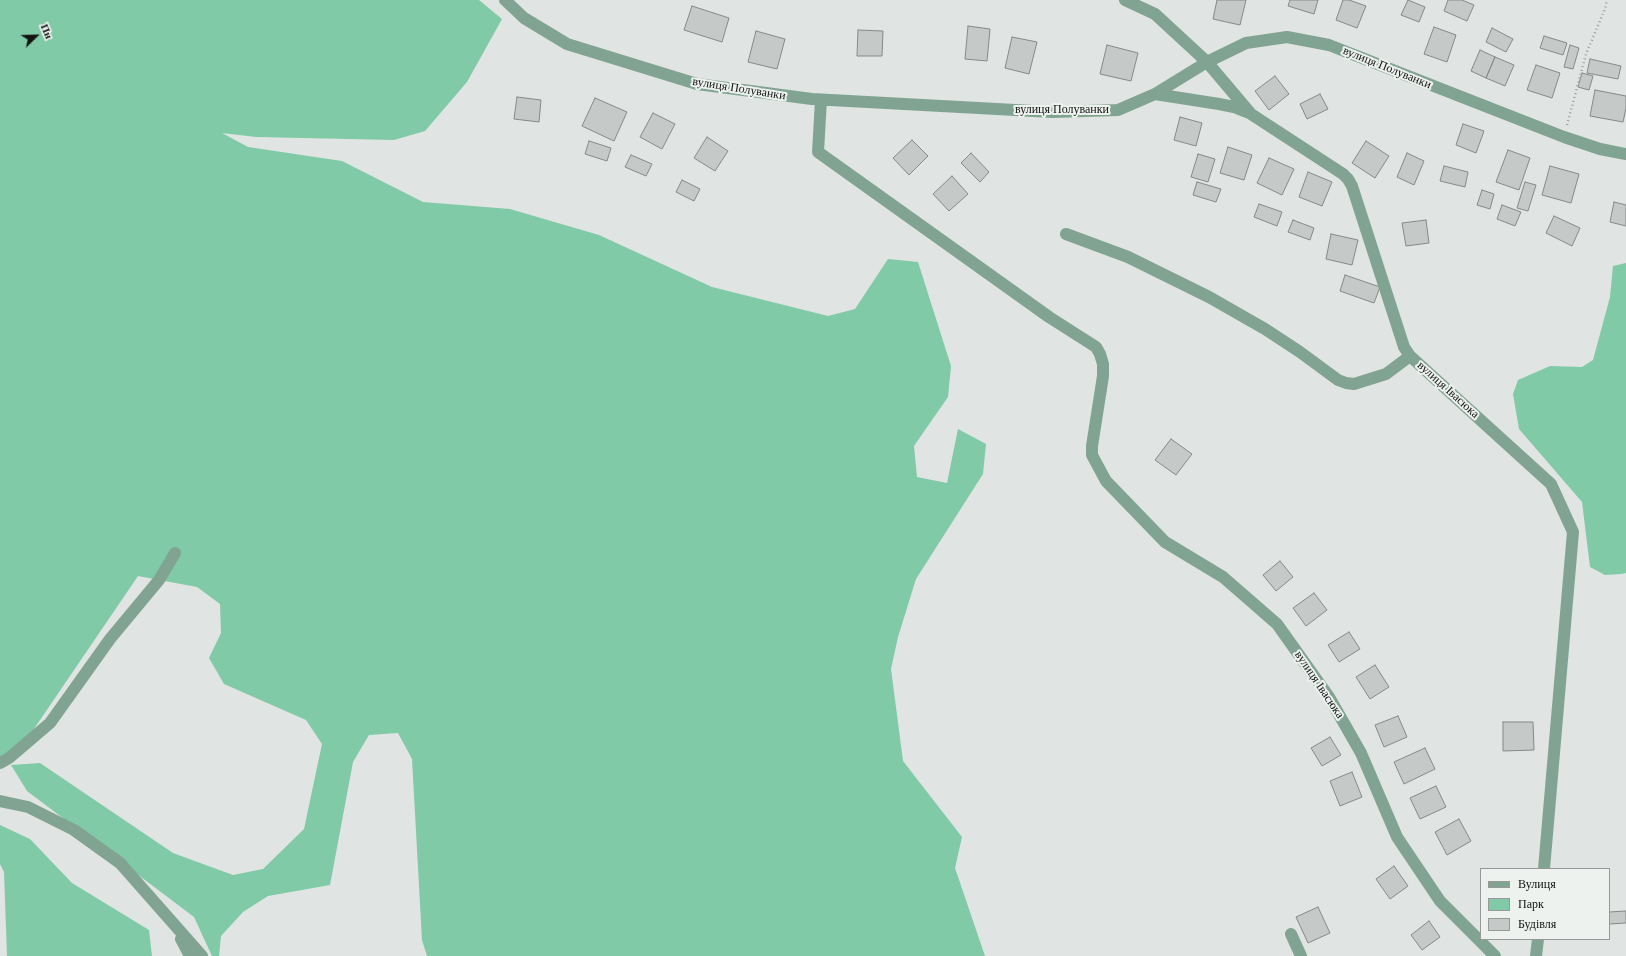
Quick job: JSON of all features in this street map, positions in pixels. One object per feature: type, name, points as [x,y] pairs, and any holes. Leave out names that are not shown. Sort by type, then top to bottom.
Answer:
[{"type":"street","name":"вулиця Полуванки","points":[[505,0],[524,18],[567,44],[697,84],[821,100],[1052,112],[1118,110],[1155,94],[1207,62],[1246,43],[1287,37],[1329,44],[1564,137],[1600,150],[1626,154]]},
{"type":"street","points":[[1125,0],[1156,14],[1207,62],[1251,114]]},
{"type":"street","points":[[1066,234],[1128,257],[1209,298],[1265,329],[1338,380],[1346,383],[1354,384],[1386,374],[1410,356],[1404,347],[1352,186],[1348,179],[1343,174],[1251,114],[1234,107],[1155,94]]},
{"type":"street","name":"вулиця Івасюка","points":[[821,100],[818,152],[1049,317],[1096,347],[1103,364],[1103,376],[1099,410],[1092,446],[1092,455],[1106,481],[1165,542],[1223,577],[1277,624],[1329,697],[1361,753],[1397,837],[1440,901],[1495,956]]},
{"type":"street","name":"вулиця Івасюка","points":[[1410,356],[1551,484],[1573,532],[1544,868]]},
{"type":"street","points":[[0,762],[9,758],[50,723],[110,639],[159,580],[175,553]]},
{"type":"street","points":[[0,801],[28,807],[74,830],[120,863],[202,956]]},
{"type":"street","points":[[171,920],[190,956]]},
{"type":"street","points":[[1291,934],[1302,956]]},
{"type":"street","points":[[1536,956],[1538,940]]},
{"type":"path","points":[[1564,137],[1586,54],[1606,9],[1608,0]]},
{"type":"green space","points":[[0,0],[479,0],[502,19],[467,82],[425,131],[394,140],[256,137],[222,133],[248,147],[342,161],[423,202],[510,209],[599,235],[712,287],[828,316],[855,309],[888,259],[918,262],[951,366],[948,397],[914,446],[917,477],[947,483],[958,429],[986,444],[983,474],[916,579],[898,637],[891,669],[903,761],[962,837],[955,868],[985,956],[427,956],[422,940],[412,759],[398,733],[369,735],[353,762],[330,885],[268,896],[243,912],[221,936],[219,956],[212,956],[194,917],[27,791],[11,765],[40,763],[173,853],[233,875],[263,869],[304,829],[322,744],[306,720],[224,684],[209,658],[221,633],[220,604],[197,587],[138,576],[21,748],[0,757]]},
{"type":"green space","points":[[1626,263],[1626,573],[1605,575],[1590,567],[1582,502],[1519,429],[1513,394],[1518,380],[1550,366],[1582,367],[1593,360],[1610,297],[1613,266]]},
{"type":"green space","points":[[0,825],[30,839],[72,883],[149,930],[152,956],[7,956],[4,872],[0,864]]},
{"type":"building","points":[[1217,0],[1246,0],[1240,25],[1213,19]]},
{"type":"building","points":[[1290,0],[1318,0],[1314,14],[1288,6]]},
{"type":"building","points":[[1343,0],[1349,0],[1366,6],[1357,28],[1336,20]]},
{"type":"building","points":[[1408,0],[1425,7],[1419,22],[1401,15]]},
{"type":"building","points":[[1448,0],[1462,0],[1474,5],[1467,21],[1444,11]]},
{"type":"building","points":[[692,6],[729,18],[722,42],[684,30]]},
{"type":"building","points":[[968,26],[990,29],[987,61],[965,59]]},
{"type":"building","points":[[1434,27],[1456,35],[1447,62],[1424,54]]},
{"type":"building","points":[[1492,28],[1513,39],[1506,52],[1486,42]]},
{"type":"building","points":[[858,30],[883,31],[882,56],[857,56]]},
{"type":"building","points":[[756,31],[785,39],[777,69],[748,62]]},
{"type":"building","points":[[1544,36],[1567,43],[1563,55],[1540,48]]},
{"type":"building","points":[[1012,37],[1037,42],[1029,74],[1005,68]]},
{"type":"building","points":[[1107,45],[1138,53],[1131,81],[1100,74]]},
{"type":"building","points":[[1570,45],[1579,48],[1573,69],[1564,67]]},
{"type":"building","points":[[1480,50],[1495,57],[1486,78],[1471,71]]},
{"type":"building","points":[[1495,57],[1514,65],[1505,86],[1486,78]]},
{"type":"building","points":[[1590,59],[1621,66],[1618,79],[1587,73]]},
{"type":"building","points":[[1536,65],[1560,73],[1552,98],[1527,90]]},
{"type":"building","points":[[1582,73],[1593,76],[1589,90],[1578,87]]},
{"type":"building","points":[[1275,76],[1289,94],[1269,110],[1255,91]]},
{"type":"building","points":[[1595,90],[1626,96],[1626,108],[1623,122],[1590,116]]},
{"type":"building","points":[[1320,94],[1328,109],[1307,119],[1300,104]]},
{"type":"building","points":[[517,97],[541,100],[539,122],[514,119]]},
{"type":"building","points":[[595,98],[627,112],[614,141],[582,126]]},
{"type":"building","points":[[653,113],[675,124],[662,149],[640,137]]},
{"type":"building","points":[[1180,117],[1202,123],[1196,146],[1174,140]]},
{"type":"building","points":[[1463,124],[1484,131],[1476,153],[1456,145]]},
{"type":"building","points":[[707,137],[728,151],[715,171],[694,158]]},
{"type":"building","points":[[912,140],[928,156],[909,175],[893,158]]},
{"type":"building","points":[[589,141],[611,148],[607,161],[585,154]]},
{"type":"building","points":[[1366,141],[1389,156],[1375,178],[1352,163]]},
{"type":"building","points":[[1228,147],[1252,155],[1244,180],[1220,173]]},
{"type":"building","points":[[1508,150],[1530,158],[1519,190],[1496,182]]},
{"type":"building","points":[[971,153],[989,172],[980,182],[961,163]]},
{"type":"building","points":[[1407,153],[1424,161],[1414,185],[1397,177]]},
{"type":"building","points":[[1198,154],[1215,159],[1208,182],[1191,177]]},
{"type":"building","points":[[631,155],[652,164],[646,176],[625,167]]},
{"type":"building","points":[[1269,158],[1294,169],[1282,195],[1257,183]]},
{"type":"building","points":[[1444,166],[1468,172],[1465,187],[1440,181]]},
{"type":"building","points":[[1550,166],[1579,174],[1571,203],[1542,195]]},
{"type":"building","points":[[1308,172],[1332,182],[1322,206],[1299,197]]},
{"type":"building","points":[[952,176],[968,194],[949,211],[933,194]]},
{"type":"building","points":[[682,180],[700,189],[694,201],[676,192]]},
{"type":"building","points":[[1197,182],[1221,189],[1216,202],[1193,195]]},
{"type":"building","points":[[1525,182],[1536,185],[1528,211],[1517,208]]},
{"type":"building","points":[[1482,190],[1494,194],[1490,209],[1477,205]]},
{"type":"building","points":[[1614,202],[1626,205],[1626,226],[1610,222]]},
{"type":"building","points":[[1259,204],[1282,212],[1277,226],[1254,217]]},
{"type":"building","points":[[1502,205],[1521,212],[1515,226],[1497,219]]},
{"type":"building","points":[[1554,216],[1580,228],[1572,246],[1546,233]]},
{"type":"building","points":[[1293,220],[1314,228],[1310,240],[1288,232]]},
{"type":"building","points":[[1426,220],[1429,243],[1406,246],[1402,223]]},
{"type":"building","points":[[1331,234],[1358,240],[1352,265],[1326,259]]},
{"type":"building","points":[[1345,275],[1380,287],[1374,303],[1340,291]]},
{"type":"building","points":[[1171,439],[1192,454],[1176,475],[1155,460]]},
{"type":"building","points":[[1280,561],[1293,577],[1276,591],[1263,575]]},
{"type":"building","points":[[1314,593],[1327,610],[1306,626],[1293,608]]},
{"type":"building","points":[[1349,632],[1360,649],[1339,662],[1328,645]]},
{"type":"building","points":[[1375,665],[1389,687],[1370,699],[1356,677]]},
{"type":"building","points":[[1398,716],[1407,737],[1384,747],[1375,725]]},
{"type":"building","points":[[1503,722],[1533,722],[1534,750],[1503,751]]},
{"type":"building","points":[[1330,737],[1341,755],[1322,766],[1311,748]]},
{"type":"building","points":[[1425,748],[1435,769],[1404,784],[1394,762]]},
{"type":"building","points":[[1352,772],[1362,797],[1340,806],[1330,781]]},
{"type":"building","points":[[1436,786],[1446,807],[1420,819],[1410,798]]},
{"type":"building","points":[[1459,819],[1471,841],[1447,855],[1435,832]]},
{"type":"building","points":[[1394,866],[1408,886],[1390,899],[1376,879]]},
{"type":"building","points":[[1318,907],[1330,933],[1308,943],[1296,917]]},
{"type":"building","points":[[1626,911],[1626,923],[1610,924],[1610,912]]},
{"type":"building","points":[[1429,921],[1440,937],[1422,950],[1411,935]]}]
